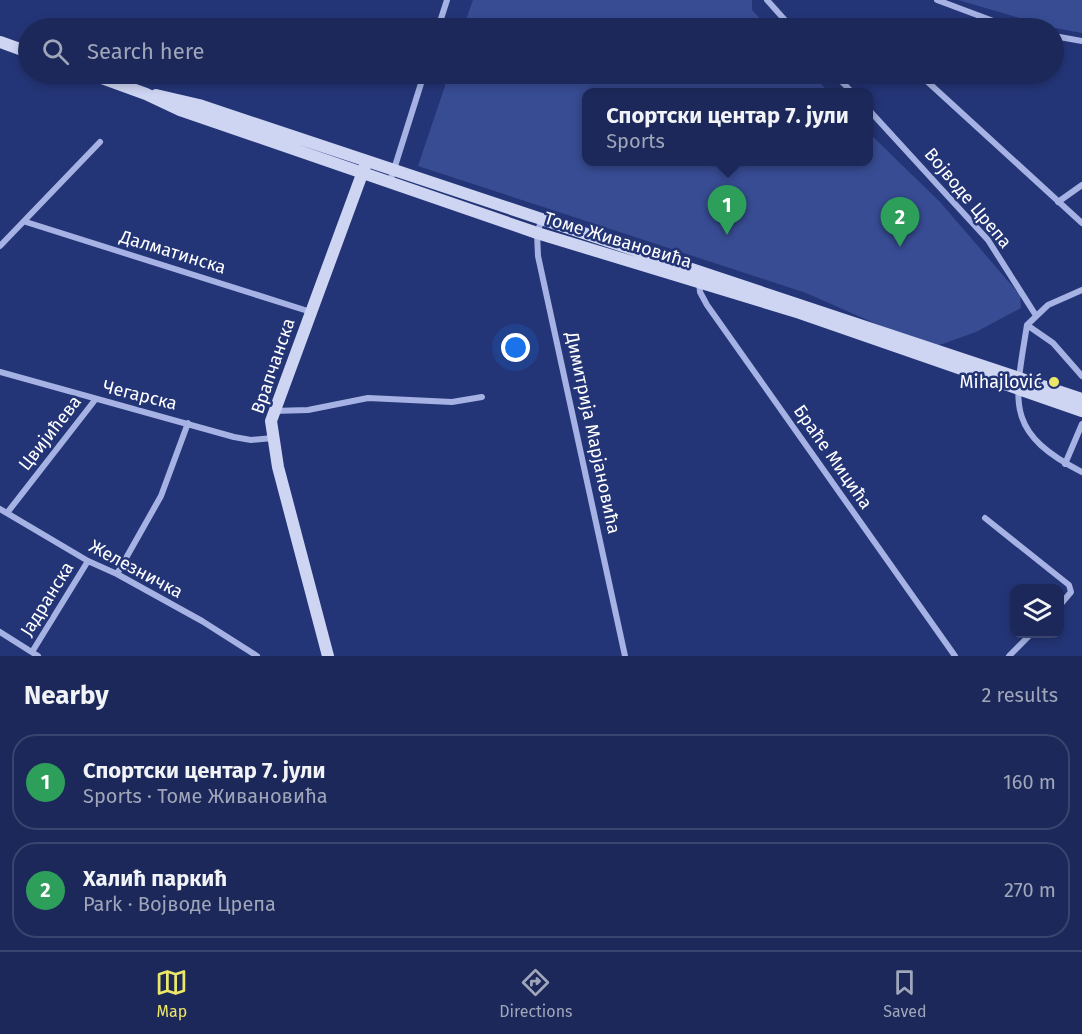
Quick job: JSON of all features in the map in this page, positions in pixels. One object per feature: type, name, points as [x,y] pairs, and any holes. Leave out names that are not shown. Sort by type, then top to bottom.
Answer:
[{"type":"main road","points":[[0,42],[18,48]]},
{"type":"main road","name":"Томе Живановића","points":[[118,84],[146,94],[199,105],[537,234],[700,278]]},
{"type":"main road","name":"Врапчанска","points":[[328,656],[273,438],[273,411],[365,167]]},
{"type":"main road","name":"Томе Живановића","points":[[392,177],[542,219],[700,278],[1019,382],[1082,399]]},
{"type":"main road","name":"Томе Живановића","points":[[1019,382],[1082,411]]},
{"type":"street","points":[[441,18],[447,0]]},
{"type":"street","points":[[767,0],[783,18]]},
{"type":"street","points":[[937,0],[985,18]]},
{"type":"street","points":[[1064,38],[1082,40]]},
{"type":"street","points":[[392,177],[421,84]]},
{"type":"street","points":[[930,84],[1082,223]]},
{"type":"street","name":"Војводе Црепа","points":[[873,114],[988,240],[1035,314]]},
{"type":"street","points":[[0,246],[26,222],[100,142]]},
{"type":"street","points":[[1058,202],[1082,185]]},
{"type":"street","name":"Димитрија Марјановића","points":[[542,219],[537,234],[538,256],[625,655]]},
{"type":"street","name":"Далматинска","points":[[26,222],[311,312]]},
{"type":"street","name":"Браће Мицића","points":[[700,278],[707,305],[955,656]]},
{"type":"street","points":[[1082,290],[1062,298],[1035,314],[1027,324],[1019,382],[1018,410],[1025,427],[1065,464],[1082,472]]},
{"type":"street","points":[[1027,324],[1053,343],[1082,376]]},
{"type":"street","name":"Чегарска","points":[[0,372],[245,440],[273,438]]},
{"type":"street","points":[[273,411],[308,410],[368,398],[452,402],[482,397]]},
{"type":"street","name":"Цвијићева","points":[[7,513],[95,400]]},
{"type":"street","points":[[117,574],[161,496],[188,423]]},
{"type":"street","points":[[1065,464],[1082,424]]},
{"type":"street","name":"Железничка","points":[[0,509],[88,561],[117,574],[202,621],[257,656]]},
{"type":"street","points":[[985,518],[1069,585],[1071,592],[1064,600]]},
{"type":"street","name":"Јадранска","points":[[35,654],[88,561]]},
{"type":"street","points":[[0,632],[35,654]]},
{"type":"street","points":[[1009,656],[1026,638]]},
{"type":"shaded area","points":[[473,0],[752,0],[752,10],[760,18],[467,18]]},
{"type":"shaded area","points":[[958,0],[1082,0],[1082,33],[1064,30],[1064,18],[1019,18]]},
{"type":"shaded area","points":[[446,84],[821,84],[825,88],[582,88],[582,166],[873,166],[873,137],[940,202],[1020,295],[1021,308],[976,332],[931,348],[806,293],[418,166]]},
{"type":"place","name":"Спортски центар 7. јули","points":[[727,235]]},
{"type":"place","name":"Халић паркић","points":[[900,247]]},
{"type":"place","name":"Mihajlović","points":[[1054,382]]}]
